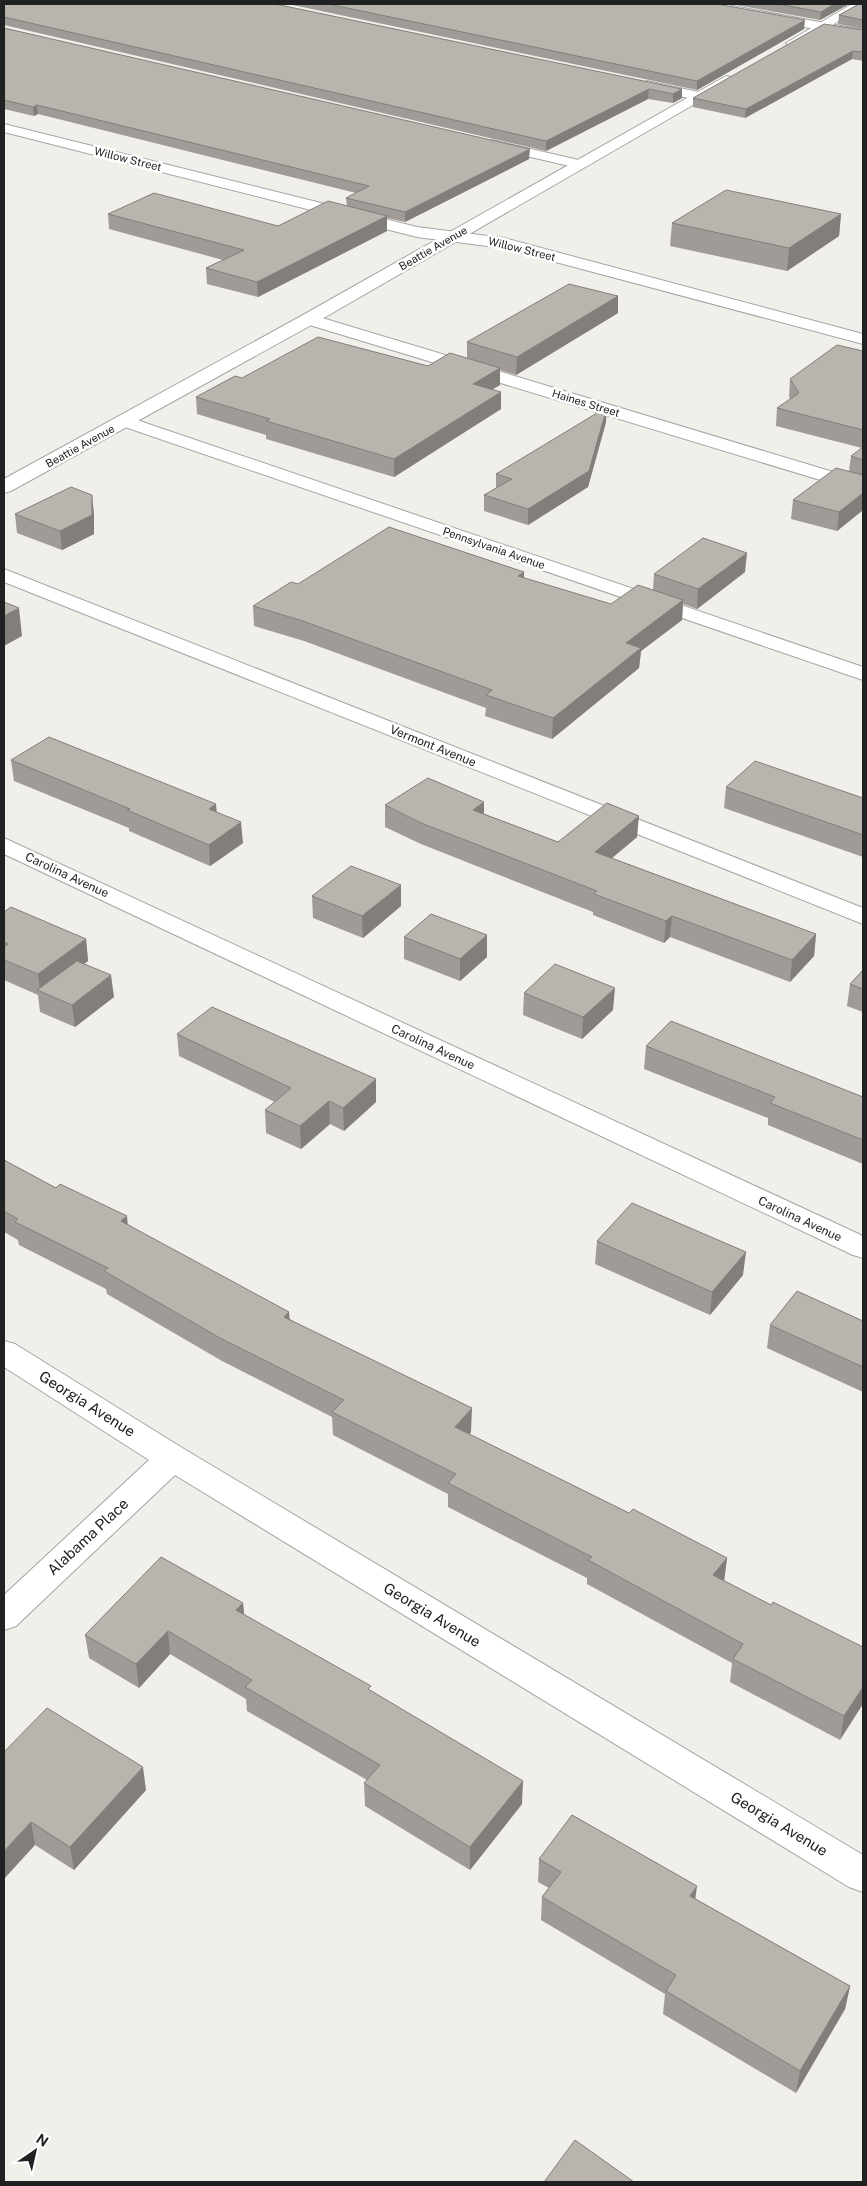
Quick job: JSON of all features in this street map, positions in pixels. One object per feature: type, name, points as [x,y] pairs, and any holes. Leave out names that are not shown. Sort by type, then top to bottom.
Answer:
[{"type":"street","points":[[704,4],[863,34]]},
{"type":"street","points":[[780,49],[860,4]]},
{"type":"street","name":"Beattie Avenue","points":[[4,487],[309,319],[739,72]]},
{"type":"street","points":[[631,81],[698,96]]},
{"type":"street","name":"Willow Street","points":[[4,128],[417,232],[455,235],[504,243],[863,339]]},
{"type":"street","points":[[481,141],[578,164]]},
{"type":"street","name":"Haines Street","points":[[309,319],[863,487]]},
{"type":"street","name":"Pennsylvania Avenue","points":[[125,421],[863,674]]},
{"type":"street","name":"Vermont Avenue","points":[[4,575],[863,917]]},
{"type":"street","name":"Carolina Avenue","points":[[4,845],[863,1248]]},
{"type":"street","name":"Georgia Avenue","points":[[4,1352],[172,1458],[863,1875]]},
{"type":"street","name":"Alabama Place","points":[[4,1616],[172,1458]]},
{"type":"building","points":[[4,4],[275,4],[682,89],[673,94],[649,89],[546,141],[4,17]]},
{"type":"building","points":[[328,4],[717,4],[805,20],[697,81]]},
{"type":"building","points":[[778,4],[834,4],[821,12]]},
{"type":"building","points":[[859,4],[863,4],[863,20],[839,15]]},
{"type":"building","points":[[824,24],[863,30],[863,52],[853,51],[746,109],[693,98]]},
{"type":"building","points":[[4,28],[530,149],[405,212],[346,198],[369,186],[37,105],[33,107],[4,100]]},
{"type":"building","points":[[726,190],[841,214],[789,248],[672,223]]},
{"type":"building","points":[[154,193],[278,226],[328,201],[387,216],[257,282],[206,268],[244,250],[108,214]]},
{"type":"building","points":[[569,284],[618,296],[517,357],[467,342]]},
{"type":"building","points":[[318,337],[428,366],[450,353],[500,368],[473,384],[501,392],[394,459],[266,421],[270,419],[196,397],[235,376],[242,378]]},
{"type":"building","points":[[837,345],[863,351],[863,430],[777,408],[799,393],[790,379]]},
{"type":"building","points":[[607,407],[589,471],[528,509],[484,495],[512,479],[496,474]]},
{"type":"building","points":[[863,447],[863,460],[851,456]]},
{"type":"building","points":[[836,468],[863,475],[863,493],[839,512],[793,500]]},
{"type":"building","points":[[71,487],[92,495],[92,515],[60,531],[15,514]]},
{"type":"building","points":[[389,527],[524,572],[518,576],[611,604],[638,585],[683,600],[626,643],[641,648],[553,718],[486,695],[492,690],[303,621],[253,606],[291,582],[298,584]]},
{"type":"building","points":[[703,538],[747,553],[698,589],[654,574]]},
{"type":"building","points":[[4,602],[19,608],[4,616]]},
{"type":"building","points":[[49,737],[216,804],[209,809],[241,822],[209,845],[127,810],[130,809],[11,760]]},
{"type":"building","points":[[755,761],[863,798],[863,835],[726,787]]},
{"type":"building","points":[[428,778],[484,802],[473,810],[558,842],[607,803],[639,816],[595,852],[816,934],[792,960],[672,916],[666,921],[594,894],[597,891],[421,823],[385,805]]},
{"type":"building","points":[[351,866],[401,885],[362,916],[312,896]]},
{"type":"building","points":[[11,907],[86,939],[38,974],[4,960],[4,947],[8,944],[4,942],[4,912]]},
{"type":"building","points":[[431,914],[487,935],[460,959],[404,937]]},
{"type":"building","points":[[77,961],[111,975],[72,1005],[37,990]]},
{"type":"building","points":[[555,964],[615,988],[583,1017],[524,993]]},
{"type":"building","points":[[863,970],[863,989],[850,984]]},
{"type":"building","points":[[212,1007],[376,1079],[343,1108],[329,1101],[300,1126],[265,1110],[291,1088],[177,1034]]},
{"type":"building","points":[[671,1021],[863,1097],[863,1140],[770,1103],[775,1097],[646,1046]]},
{"type":"building","points":[[4,1160],[56,1188],[60,1184],[127,1216],[121,1221],[289,1312],[284,1317],[472,1408],[455,1427],[629,1513],[633,1509],[727,1558],[713,1575],[771,1605],[773,1602],[863,1647],[863,1687],[844,1716],[733,1659],[743,1644],[588,1560],[592,1557],[448,1483],[456,1474],[332,1412],[344,1400],[220,1338],[104,1271],[108,1268],[15,1222],[18,1219],[4,1211]]},
{"type":"building","points":[[632,1203],[746,1252],[712,1292],[597,1241]]},
{"type":"building","points":[[797,1291],[863,1321],[863,1367],[770,1325]]},
{"type":"building","points":[[161,1557],[243,1603],[236,1610],[371,1686],[368,1689],[523,1781],[470,1847],[364,1783],[380,1765],[245,1687],[252,1680],[168,1631],[136,1664],[85,1635]]},
{"type":"building","points":[[47,1708],[143,1767],[70,1847],[31,1822],[4,1851],[4,1752]]},
{"type":"building","points":[[572,1815],[697,1886],[690,1896],[850,1986],[800,2071],[666,1991],[676,1975],[542,1897],[561,1872],[539,1859]]},
{"type":"building","points":[[575,2140],[634,2182],[544,2182]]}]
